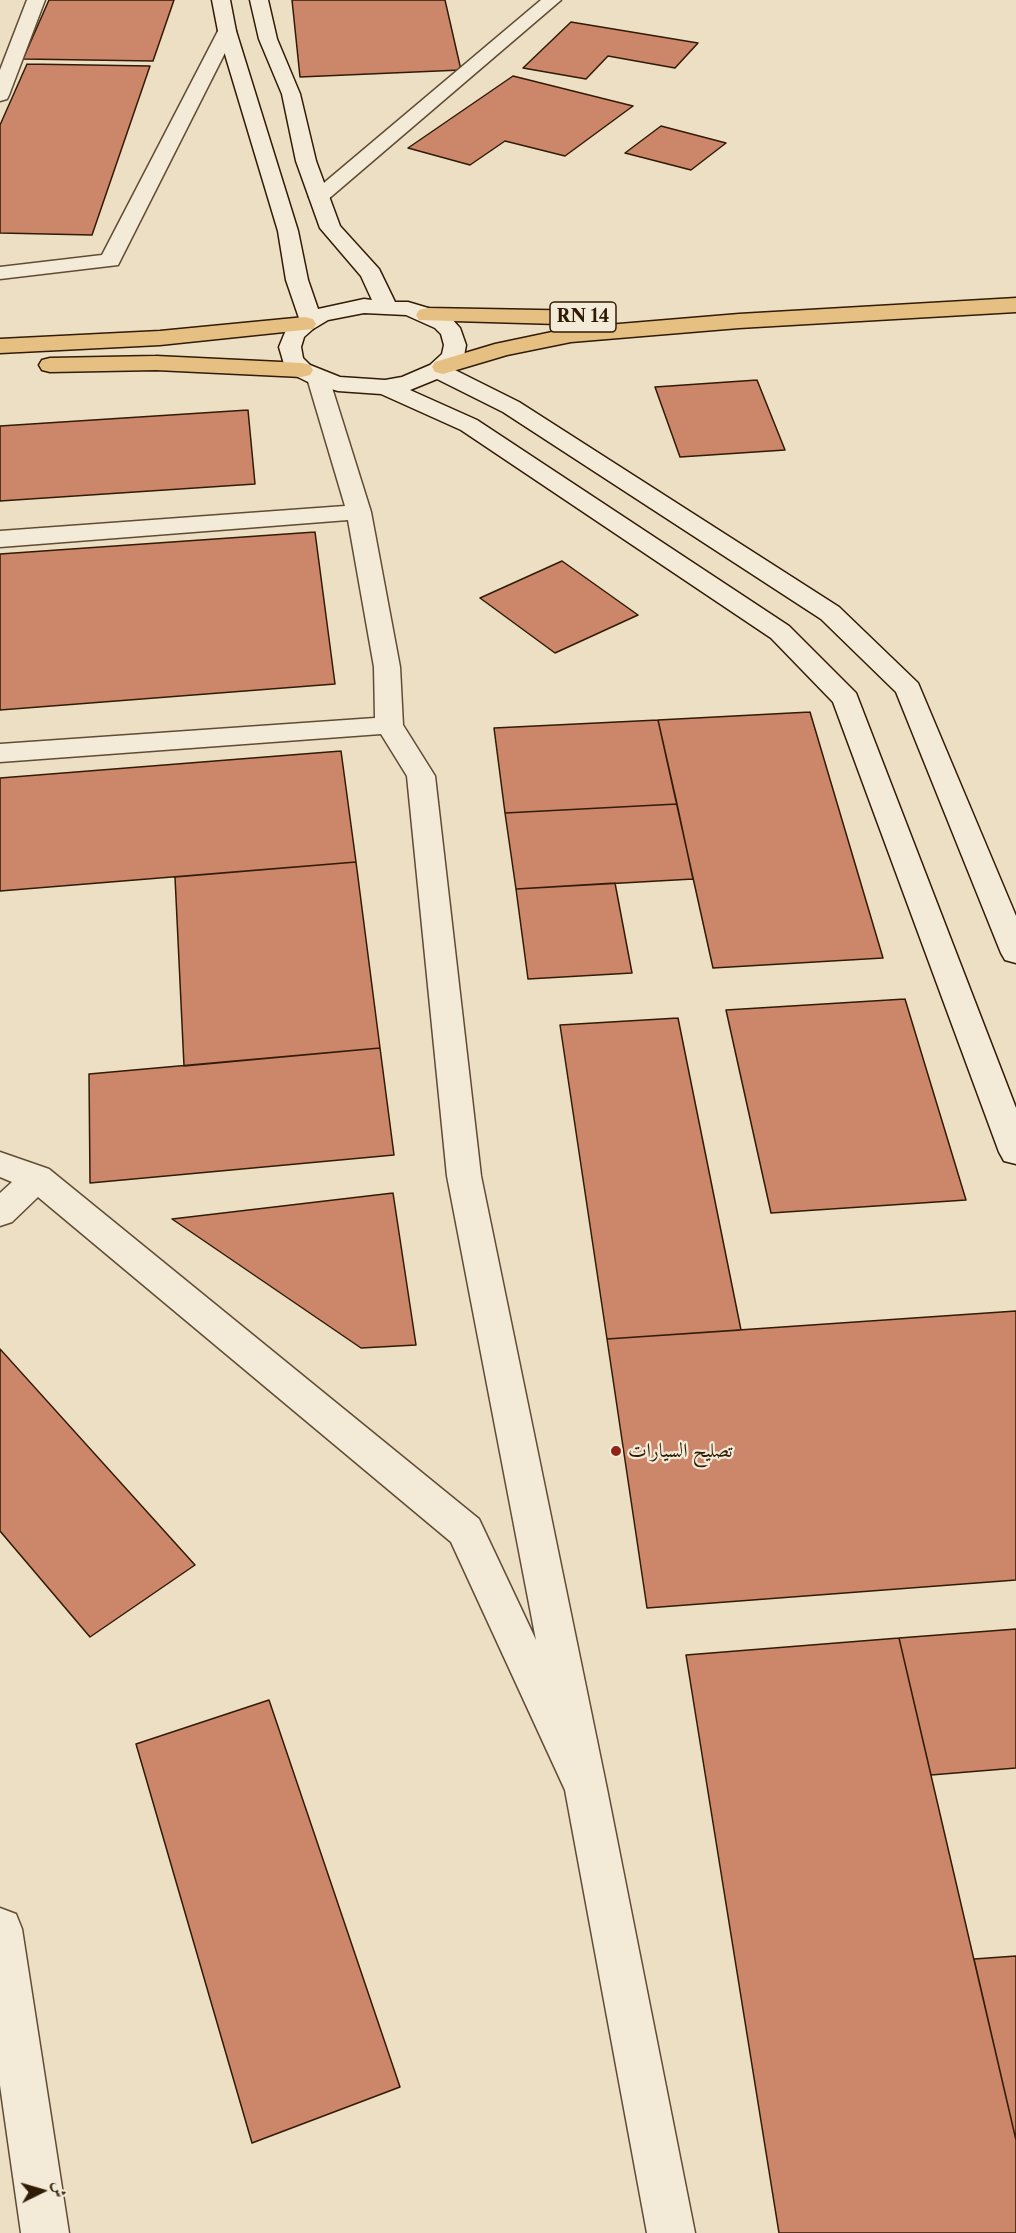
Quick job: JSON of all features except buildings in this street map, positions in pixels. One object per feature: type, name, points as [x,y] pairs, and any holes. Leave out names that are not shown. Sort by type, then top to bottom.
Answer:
[{"type":"main road","name":"RN 14","points":[[440,368],[503,349],[571,335],[739,321],[1016,304]]},
{"type":"main road","name":"RN 14","points":[[428,315],[739,321]]},
{"type":"main road","points":[[0,346],[160,338],[308,322]]},
{"type":"main road","points":[[0,367],[156,363],[310,374]]},
{"type":"street","points":[[0,95],[5,69],[36,0]]},
{"type":"street","points":[[221,0],[227,31],[288,231],[308,322]]},
{"type":"street","points":[[259,0],[268,39],[291,94],[306,161],[330,228],[372,274],[386,306]]},
{"type":"street","points":[[320,197],[552,0]]},
{"type":"street","points":[[0,273],[110,260],[227,31]]},
{"type":"street","points":[[386,306],[428,315],[442,323],[452,333],[455,345],[453,356],[440,368],[408,383],[385,387],[338,384],[310,374],[292,359],[290,346],[294,335],[308,322],[342,309],[386,306]]},
{"type":"street","points":[[440,368],[512,407],[830,613],[908,689],[1016,952]]},
{"type":"street","points":[[310,374],[358,512],[387,668],[389,725],[421,776],[464,1176],[586,1789],[670,2233]]},
{"type":"street","points":[[385,387],[469,425],[780,632],[846,699],[1016,1152]]},
{"type":"street","points":[[0,539],[358,512]]},
{"type":"street","points":[[780,632],[830,613]]},
{"type":"street","points":[[0,753],[389,725]]},
{"type":"street","points":[[0,1164],[37,1178],[465,1531],[586,1789]]},
{"type":"street","points":[[0,1213],[37,1178]]},
{"type":"street","points":[[0,1929],[45,2233]]},
{"type":"place","name":"تصليح السيارات","points":[[616,1451]]}]
